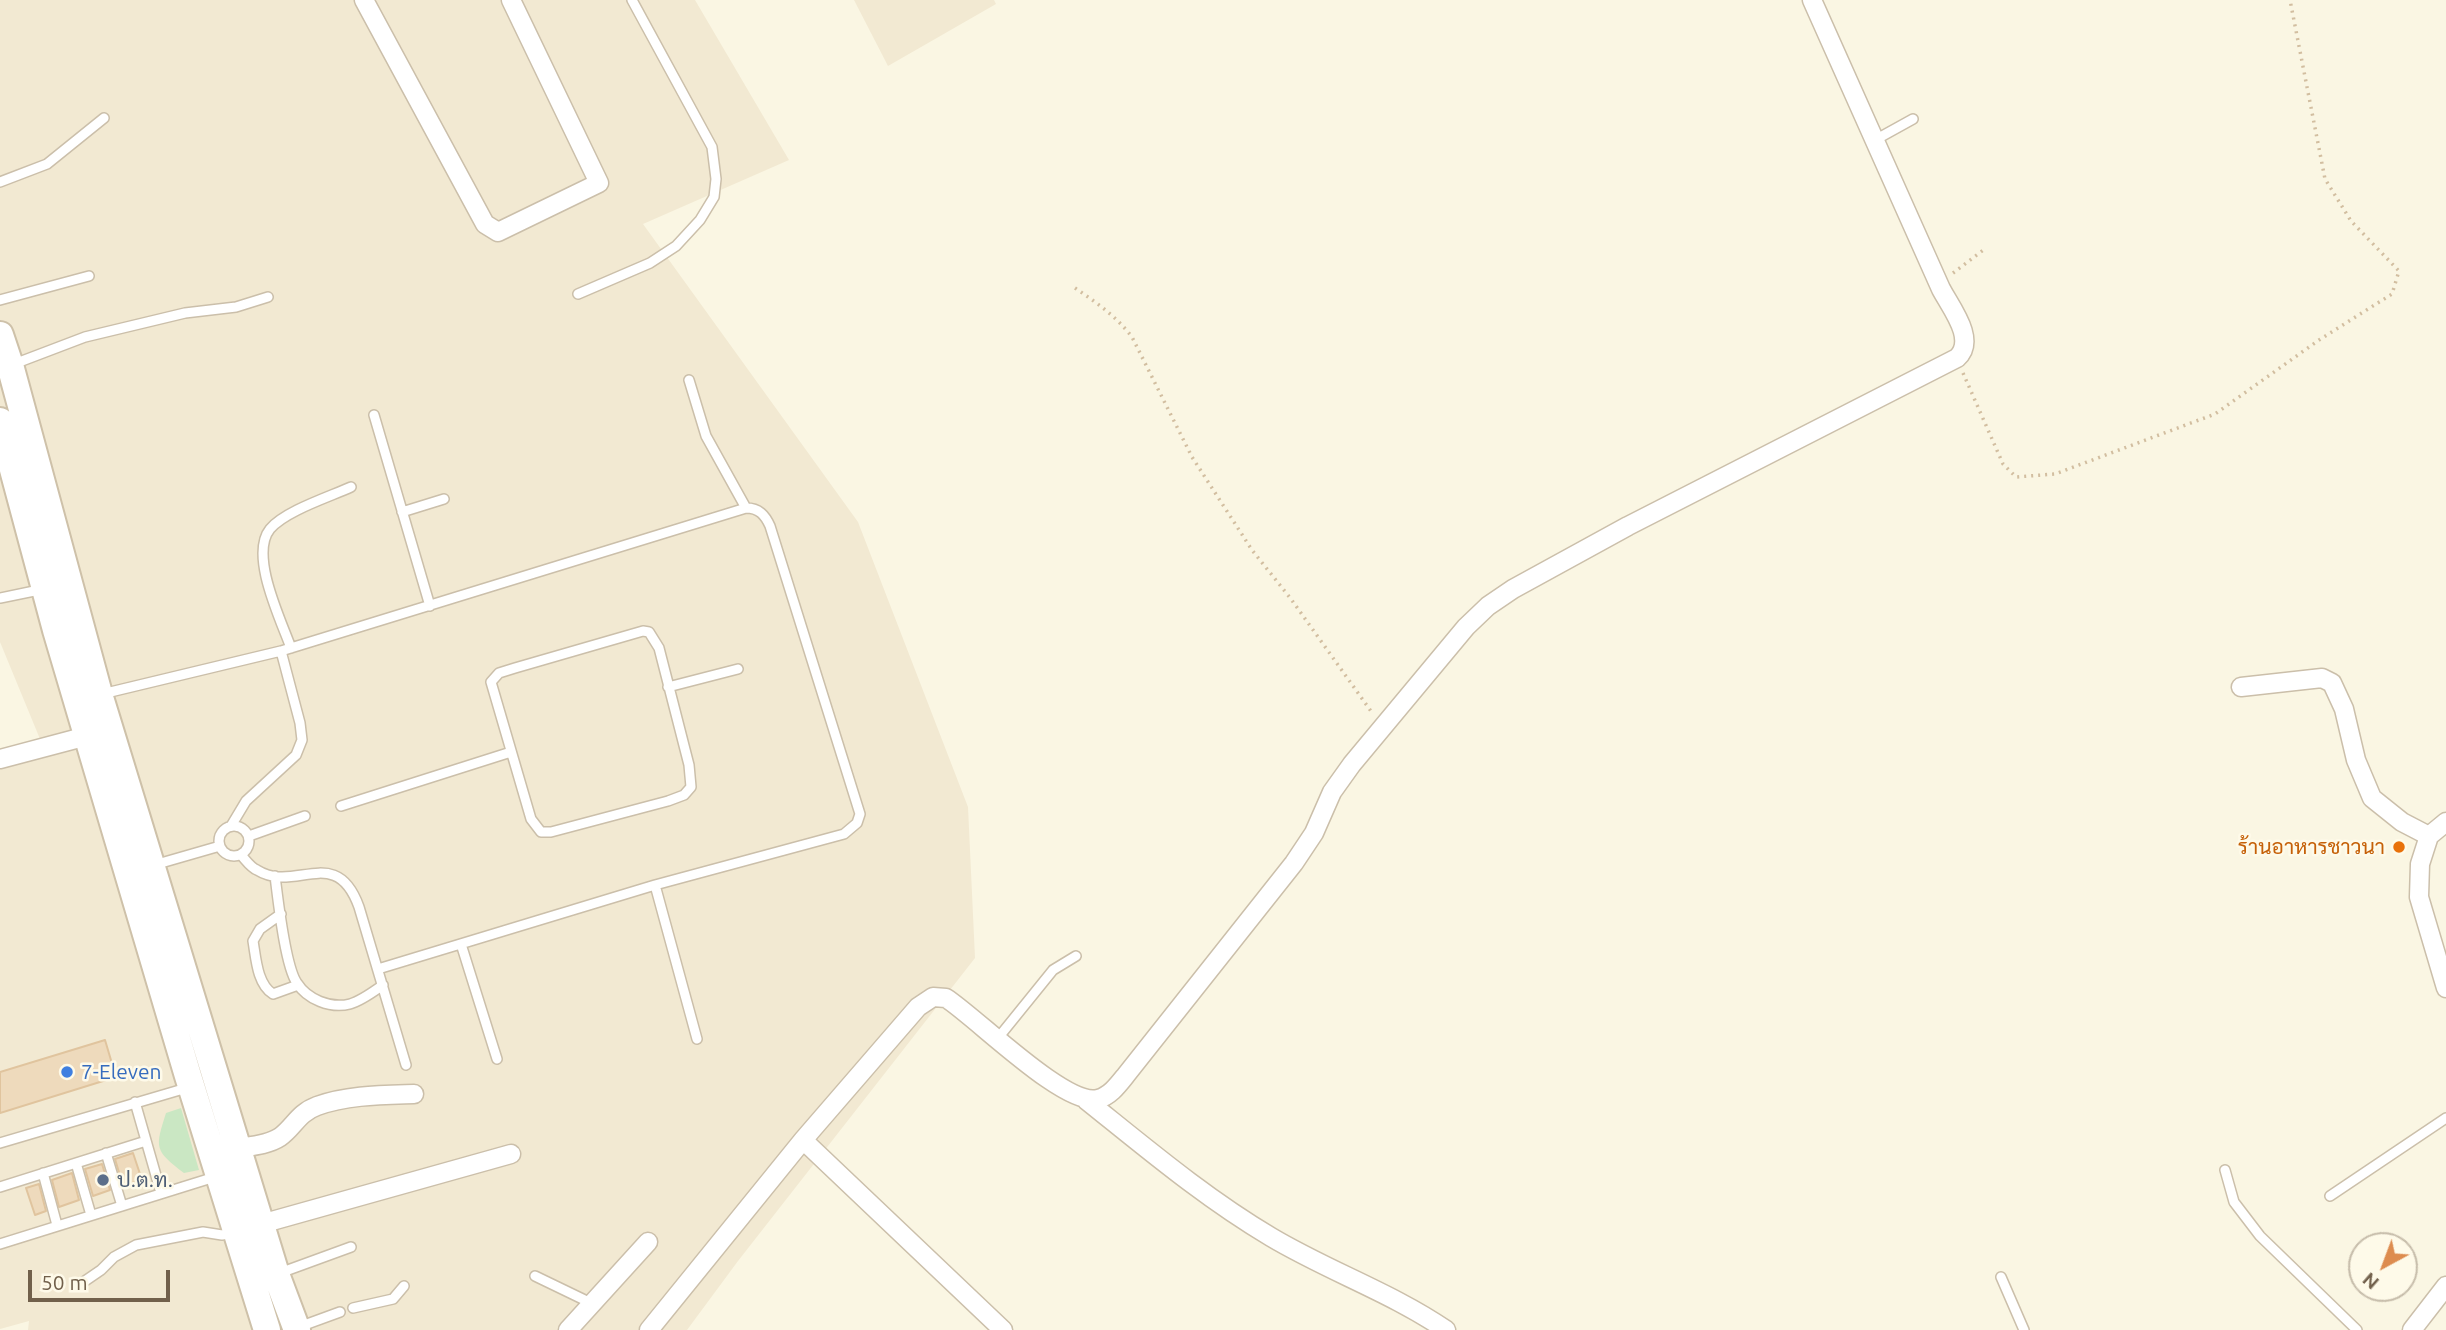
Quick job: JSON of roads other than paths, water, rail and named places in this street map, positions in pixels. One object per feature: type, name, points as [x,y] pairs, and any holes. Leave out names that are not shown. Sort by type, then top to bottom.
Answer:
[{"type":"main road","points":[[0,335],[100,694],[238,1149],[267,1330]]},
{"type":"main road","points":[[1,432],[87,736],[219,1175],[276,1274],[297,1329]]},
{"type":"street","points":[[364,0],[485,224],[498,232],[598,183],[511,0]]},
{"type":"street","points":[[1086,1100],[1097,1099],[1116,1088],[1262,906],[1314,833],[1332,792],[1382,727],[1466,627],[1488,606],[1513,589],[1640,520],[1957,358],[1964,352],[1964,335],[1812,0]]},
{"type":"street","points":[[2241,687],[2322,678],[2332,682],[2344,709],[2356,760],[2372,798],[2402,822],[2429,836]]},
{"type":"street","points":[[0,759],[87,736]]},
{"type":"street","points":[[2446,822],[2429,836],[2420,864],[2419,897],[2446,988]]},
{"type":"street","points":[[649,1330],[803,1140],[901,1025],[918,1007],[933,997],[946,998],[952,1002],[1063,1090],[1086,1100],[1194,1186],[1271,1237],[1422,1313],[1446,1330]]},
{"type":"street","points":[[238,1149],[282,1136],[296,1118],[316,1106],[356,1097],[414,1094]]},
{"type":"street","points":[[803,1140],[1003,1330]]},
{"type":"street","points":[[249,1228],[511,1154]]},
{"type":"street","points":[[568,1330],[648,1242]]},
{"type":"street","points":[[2412,1330],[2446,1286]]},
{"type":"lane","points":[[578,294],[650,263],[676,246],[700,220],[714,197],[716,179],[712,147],[632,0]]},
{"type":"lane","points":[[0,182],[47,164],[104,118]]},
{"type":"lane","points":[[1875,140],[1913,119]]},
{"type":"lane","points":[[0,300],[89,276]]},
{"type":"lane","points":[[10,365],[85,337],[185,313],[236,307],[268,297]]},
{"type":"lane","points":[[689,380],[706,436],[746,508]]},
{"type":"lane","points":[[374,415],[430,606]]},
{"type":"lane","points":[[249,836],[247,850],[241,855],[229,855],[220,846],[221,834],[231,826],[240,808],[296,755],[302,740],[286,649],[261,553],[265,537],[271,527],[291,514],[351,487]]},
{"type":"lane","points":[[402,512],[444,499]]},
{"type":"lane","points":[[100,694],[286,649],[746,508],[761,512],[769,526],[860,814],[857,823],[844,834],[655,885],[379,969]]},
{"type":"lane","points":[[0,598],[45,589]]},
{"type":"lane","points":[[643,631],[654,637],[668,687],[691,777],[691,787],[684,795],[551,832],[541,832],[531,819],[491,682],[499,673],[643,631]]},
{"type":"lane","points":[[668,687],[738,669]]},
{"type":"lane","points":[[341,806],[511,752]]},
{"type":"lane","points":[[249,836],[305,816]]},
{"type":"lane","points":[[231,826],[238,826],[249,836]]},
{"type":"lane","points":[[152,866],[220,846]]},
{"type":"lane","points":[[241,855],[258,871],[275,876],[321,873],[346,882],[353,891],[379,969],[405,1065]]},
{"type":"lane","points":[[275,876],[294,979],[310,998],[339,1005],[349,1004],[383,985]]},
{"type":"lane","points":[[655,885],[697,1039]]},
{"type":"lane","points":[[281,914],[260,929],[253,941],[260,978],[268,992],[273,994],[298,985]]},
{"type":"lane","points":[[461,944],[497,1059]]},
{"type":"lane","points":[[998,1038],[1053,970],[1076,956]]},
{"type":"lane","points":[[0,1143],[192,1087]]},
{"type":"lane","points":[[135,1102],[161,1194]]},
{"type":"lane","points":[[2330,1196],[2446,1118]]},
{"type":"lane","points":[[0,1187],[146,1141]]},
{"type":"lane","points":[[106,1153],[122,1206]]},
{"type":"lane","points":[[76,1163],[91,1215]]},
{"type":"lane","points":[[2225,1170],[2234,1202],[2260,1236],[2357,1330]]},
{"type":"lane","points":[[43,1173],[57,1225]]},
{"type":"lane","points":[[0,1244],[219,1175]]},
{"type":"lane","points":[[82,1283],[114,1257],[136,1245],[202,1231],[222,1235],[249,1228]]},
{"type":"lane","points":[[276,1274],[351,1247]]},
{"type":"lane","points":[[535,1276],[593,1304]]},
{"type":"lane","points":[[2001,1277],[2024,1330]]},
{"type":"lane","points":[[352,1308],[393,1299],[404,1286]]},
{"type":"lane","points":[[297,1329],[340,1312]]},
{"type":"place","name":"ร้านอาหารชาวนา","points":[[2399,847]]},
{"type":"place","name":"7-Eleven","points":[[67,1072]]},
{"type":"place","name":"ป.ต.ท.","points":[[103,1180]]}]
